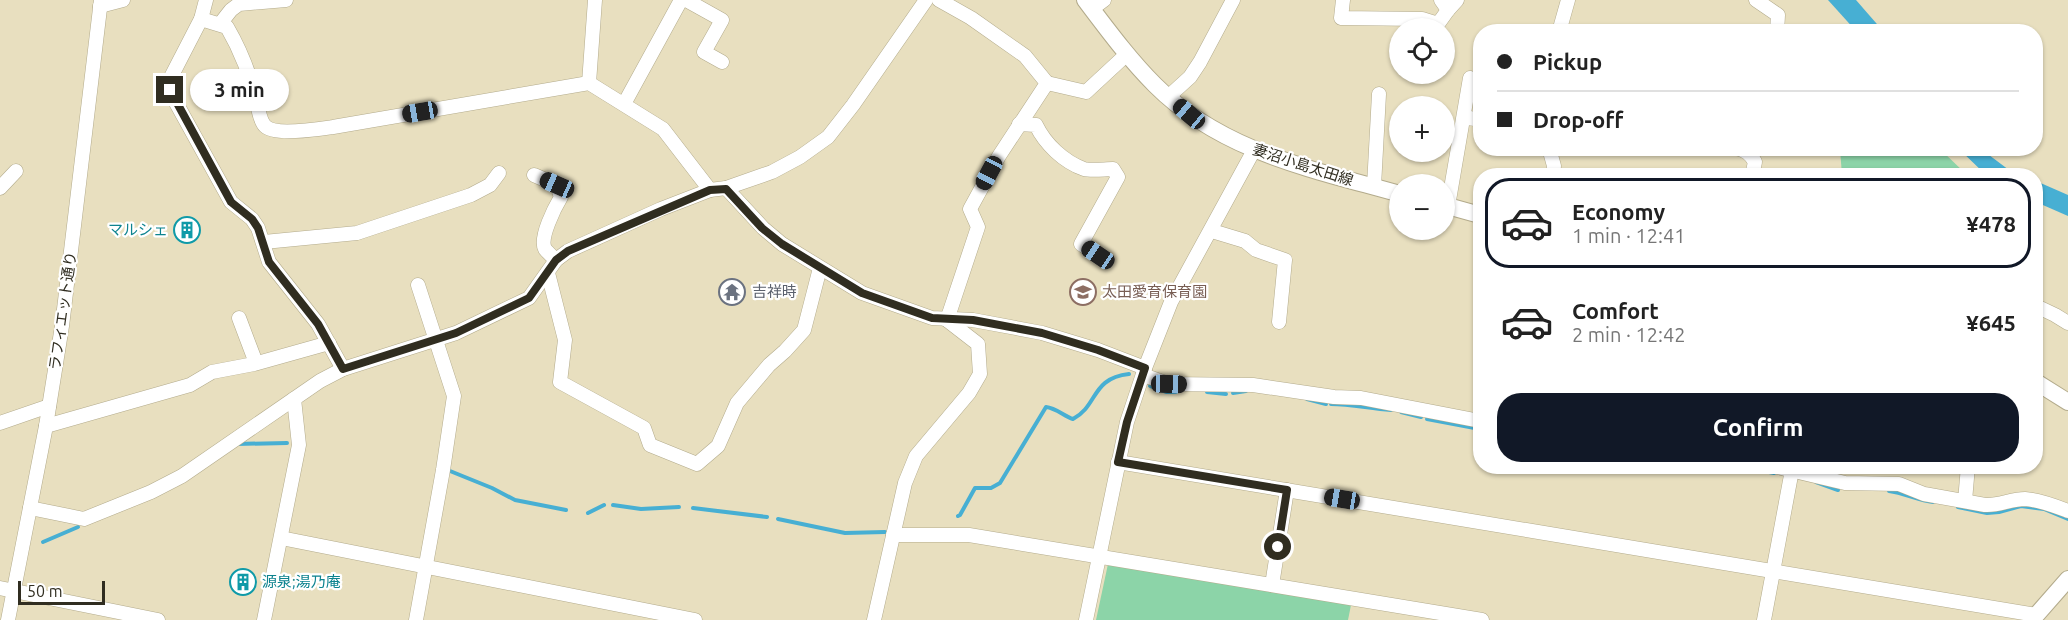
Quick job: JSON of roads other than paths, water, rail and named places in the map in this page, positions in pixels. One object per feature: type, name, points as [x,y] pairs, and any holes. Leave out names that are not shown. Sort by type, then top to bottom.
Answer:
[{"type":"main road","name":"妻沼小島太田線","points":[[1094,3],[1127,54],[1168,97],[1216,132],[1278,160],[1389,191]]},
{"type":"main road","points":[[1455,208],[1473,213]]},
{"type":"main road","points":[[2043,386],[2068,402]]},
{"type":"main road","points":[[2034,617],[2068,579]]},
{"type":"street","points":[[101,3],[123,0]]},
{"type":"street","points":[[206,0],[201,19],[171,79],[170,90],[231,202],[252,219],[264,242],[269,262],[318,324],[343,369]]},
{"type":"street","points":[[220,24],[239,4],[286,0]]},
{"type":"street","points":[[589,83],[594,0]]},
{"type":"street","points":[[624,104],[681,0]]},
{"type":"street","points":[[686,0],[722,20],[704,52],[722,62]]},
{"type":"street","points":[[30,508],[84,519],[151,492],[182,476],[294,399],[343,369],[456,333],[529,298],[556,260],[568,251],[710,190],[726,189],[772,172],[800,157],[828,137],[926,0]]},
{"type":"street","points":[[939,0],[972,18],[1025,57],[1047,83],[1086,92],[1127,54]]},
{"type":"street","points":[[1168,97],[1190,77],[1233,0]]},
{"type":"street","points":[[1343,0],[1341,18],[1422,20],[1438,24],[1449,3]]},
{"type":"street","points":[[1756,0],[1778,15],[1777,24]]},
{"type":"street","points":[[1560,24],[1563,1]]},
{"type":"street","name":"ラフィエット通り","points":[[8,620],[7,590],[30,508],[50,406],[62,326],[101,3]]},
{"type":"street","points":[[201,19],[227,27],[252,82],[261,118],[265,126],[274,130],[333,127],[589,83],[663,129],[710,190]]},
{"type":"street","points":[[1452,174],[1470,78]]},
{"type":"street","points":[[947,320],[978,227],[970,209],[999,156],[1047,83]]},
{"type":"street","points":[[1374,186],[1379,94]]},
{"type":"street","points":[[1464,117],[1473,119]]},
{"type":"street","points":[[1019,124],[1036,125],[1042,139],[1059,154],[1085,169],[1113,169],[1119,177],[1081,244],[1098,255]]},
{"type":"street","points":[[1086,620],[1127,422],[1144,371],[1171,302],[1212,231],[1254,150]]},
{"type":"street","points":[[0,188],[16,171]]},
{"type":"street","points":[[264,242],[357,233],[471,195],[490,185],[499,173]]},
{"type":"street","points":[[534,175],[557,185],[561,197],[554,209],[544,239],[544,248],[556,260]]},
{"type":"street","points":[[726,189],[762,228],[782,244],[820,268],[862,293],[932,318],[973,320],[1042,333],[1098,350],[1169,384],[1253,385],[1334,397],[1361,398],[1473,420]]},
{"type":"street","points":[[1212,231],[1245,241],[1256,250],[1285,260],[1279,322]]},
{"type":"street","points":[[548,273],[565,340],[560,382],[644,428],[650,445],[697,464],[718,446],[737,403],[769,365],[804,330],[820,268]]},
{"type":"street","points":[[416,620],[427,567],[454,396],[418,285]]},
{"type":"street","points":[[2043,309],[2068,324]]},
{"type":"street","points":[[239,318],[256,363]]},
{"type":"street","points":[[874,620],[905,483],[916,456],[969,393],[980,374],[978,344],[947,320]]},
{"type":"street","points":[[46,426],[190,384],[212,372],[256,363],[329,343]]},
{"type":"street","points":[[264,620],[299,444],[294,399]]},
{"type":"street","points":[[0,423],[50,406]]},
{"type":"street","points":[[1118,462],[1773,570],[2034,617]]},
{"type":"street","points":[[1764,620],[1791,474]]},
{"type":"street","points":[[1808,474],[1845,483],[1899,484],[1924,494],[1993,506],[2024,499],[2051,504],[2068,512]]},
{"type":"street","points":[[1965,501],[1967,474]]},
{"type":"street","points":[[1272,585],[1287,490]]},
{"type":"street","points":[[893,535],[969,535],[1482,620]]},
{"type":"street","points":[[281,538],[695,620]]},
{"type":"street","points":[[7,590],[158,620]]},
{"type":"water","points":[[1828,0],[1856,0],[1877,24],[1850,24]]},
{"type":"water","points":[[1966,156],[1990,156],[2006,168],[1979,168]]},
{"type":"water","points":[[2043,184],[2068,195],[2068,216],[2043,205]]},
{"type":"waterway","points":[[958,516],[975,488],[991,488],[1000,483],[1046,407],[1073,419],[1087,407],[1108,381],[1129,374]]},
{"type":"waterway","points":[[1150,386],[1166,392],[1176,392]]},
{"type":"waterway","points":[[1233,393],[1246,391]]},
{"type":"waterway","points":[[1207,392],[1226,394]]},
{"type":"waterway","points":[[1307,399],[1326,404]]},
{"type":"waterway","points":[[1331,404],[1391,410]]},
{"type":"waterway","points":[[1401,412],[1421,417]]},
{"type":"waterway","points":[[1427,419],[1473,428]]},
{"type":"waterway","points":[[236,444],[287,443]]},
{"type":"waterway","points":[[450,471],[515,500],[566,510]]},
{"type":"waterway","points":[[1816,482],[1838,490]]},
{"type":"waterway","points":[[1889,491],[1933,502]]},
{"type":"waterway","points":[[588,513],[604,505]]},
{"type":"waterway","points":[[613,505],[641,509],[679,507]]},
{"type":"waterway","points":[[1958,507],[1987,513],[2021,506],[2044,509],[2068,519]]},
{"type":"waterway","points":[[693,508],[767,517]]},
{"type":"waterway","points":[[778,519],[845,533],[885,532]]},
{"type":"waterway","points":[[43,542],[78,527]]},
{"type":"place","name":"マルシェ","points":[[187,230]]},
{"type":"place","name":"吉祥時","points":[[732,292]]},
{"type":"place","name":"太田愛育保育園","points":[[1083,292]]},
{"type":"place","name":"源泉;湯乃庵","points":[[243,582]]}]
